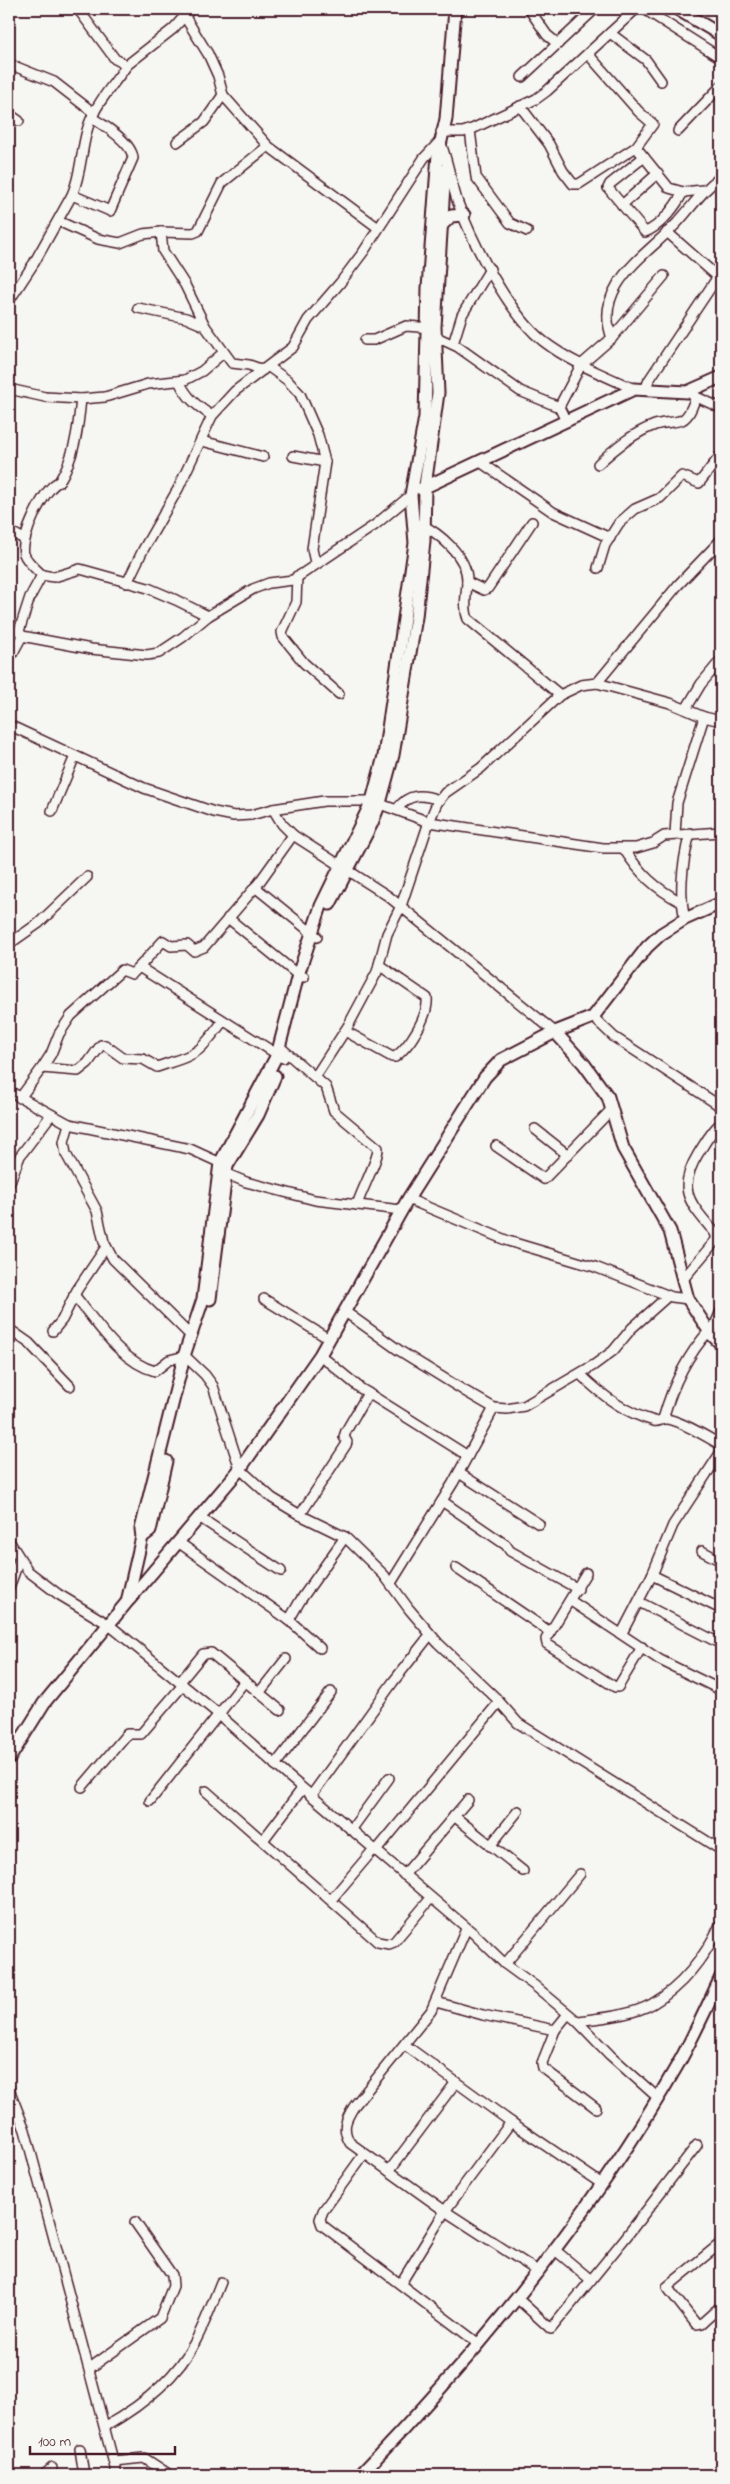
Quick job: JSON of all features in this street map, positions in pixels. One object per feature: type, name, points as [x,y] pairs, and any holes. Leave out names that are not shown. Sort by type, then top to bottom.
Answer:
[{"type":"street","points":[[78,9],[115,59],[127,65]]},
{"type":"street","points":[[9,301],[34,264],[77,184],[82,154],[93,116],[127,65],[185,17],[191,9]]},
{"type":"street","points":[[187,1358],[191,1336],[203,1299],[223,1168],[281,1053],[321,906],[343,868],[376,802],[438,393],[428,288],[446,119],[455,9]]},
{"type":"street","points":[[529,9],[547,35],[558,44]]},
{"type":"street","points":[[522,77],[595,9]]},
{"type":"street","points":[[127,583],[202,441],[212,416],[235,391],[293,347],[308,320],[340,282],[424,158],[443,135],[470,130],[547,91],[636,9]]},
{"type":"street","points":[[644,9],[721,58]]},
{"type":"street","points":[[677,9],[721,35]]},
{"type":"street","points":[[185,17],[208,54],[218,76],[223,95],[268,146],[378,227]]},
{"type":"street","points":[[610,33],[646,60],[661,80]]},
{"type":"street","points":[[520,106],[549,144],[563,171],[576,185],[636,147],[653,124],[639,112],[588,54]]},
{"type":"street","points":[[9,64],[54,82],[112,130],[131,151],[133,158],[110,211],[72,195]]},
{"type":"street","points":[[678,132],[721,86]]},
{"type":"street","points":[[177,142],[204,122],[223,95]]},
{"type":"street","points":[[9,114],[19,121]]},
{"type":"street","points":[[470,130],[476,177],[510,223],[527,231]]},
{"type":"street","points":[[443,135],[446,155],[464,215],[479,251],[519,315],[542,340],[582,365],[639,390],[691,395],[721,408]]},
{"type":"street","points":[[58,221],[92,237],[120,243],[135,235],[161,232],[189,234],[198,231],[222,183],[268,146]]},
{"type":"street","points":[[636,147],[669,188],[682,192],[703,190]]},
{"type":"street","points":[[446,155],[425,417],[410,496],[418,523],[447,544],[464,565],[467,582],[466,613],[468,619],[560,695]]},
{"type":"street","points":[[644,157],[608,186],[611,193],[647,232],[669,213],[678,202],[682,192]]},
{"type":"street","points":[[622,205],[658,174]]},
{"type":"street","points":[[612,338],[608,329],[607,307],[616,288],[632,265],[667,232],[703,190],[721,177]]},
{"type":"street","points":[[441,226],[450,216],[464,215]]},
{"type":"street","points":[[161,232],[163,251],[185,285],[205,326],[223,353],[232,363],[266,368],[295,387],[318,435],[326,462],[312,549],[314,558],[319,562]]},
{"type":"street","points":[[42,575],[19,631],[22,636],[91,649],[153,654],[183,637],[208,616],[253,589],[269,582],[288,582],[375,525],[425,486],[566,421],[639,390],[649,380],[720,275],[667,232]]},
{"type":"street","points":[[453,344],[462,315],[490,269]]},
{"type":"street","points":[[559,407],[582,365],[612,338],[664,276]]},
{"type":"street","points":[[138,308],[186,318],[205,326]]},
{"type":"street","points":[[365,340],[374,340],[406,326],[431,331],[453,344],[520,391],[559,407],[566,421]]},
{"type":"street","points":[[9,389],[45,397],[81,399],[116,395],[148,384],[179,381],[202,371],[223,353]]},
{"type":"street","points":[[691,395],[721,377]]},
{"type":"street","points":[[179,381],[185,393],[195,405],[212,416]]},
{"type":"street","points":[[598,464],[614,448],[641,431],[657,424],[682,420],[690,411],[691,395]]},
{"type":"street","points":[[81,399],[75,446],[59,482],[52,486],[43,498],[24,539],[24,554],[42,575],[54,577],[80,569],[176,600],[208,616]]},
{"type":"street","points":[[202,441],[263,457]]},
{"type":"street","points":[[598,568],[610,538],[627,516],[660,498],[682,476],[699,483],[721,454]]},
{"type":"street","points":[[293,456],[326,462]]},
{"type":"street","points":[[479,461],[553,512],[610,538]]},
{"type":"street","points":[[467,582],[484,590],[488,588],[532,522]]},
{"type":"street","points":[[9,531],[24,539]]},
{"type":"street","points":[[597,683],[678,585],[721,540]]},
{"type":"street","points":[[297,576],[296,602],[282,632],[283,637],[310,670],[338,694]]},
{"type":"street","points":[[9,660],[22,636]]},
{"type":"street","points":[[686,709],[701,684],[721,660]]},
{"type":"street","points":[[315,1077],[344,1031],[379,965],[386,934],[400,906],[429,822],[440,800],[450,789],[487,762],[560,695],[581,685],[597,683],[670,703],[704,717],[721,721]]},
{"type":"street","points":[[675,834],[677,803],[704,717]]},
{"type":"street","points":[[9,725],[144,788],[214,812],[234,816],[251,815],[273,809],[324,801],[376,802],[397,808],[429,822],[603,848],[624,849],[643,847],[653,843],[658,838],[675,834],[721,832]]},
{"type":"street","points":[[52,810],[75,756]]},
{"type":"street","points":[[397,808],[402,802],[413,796],[422,795],[440,800]]},
{"type":"street","points":[[273,809],[282,824],[293,835],[343,868],[364,878],[555,1032],[594,1076],[608,1097],[623,1148],[670,1231],[684,1278],[688,1299],[721,1344]]},
{"type":"street","points":[[685,919],[681,902],[682,881],[690,833]]},
{"type":"street","points":[[20,1098],[42,1068],[58,1034],[71,1016],[122,970],[132,974],[162,941],[172,946],[187,944],[191,949],[198,950],[255,887],[293,835]]},
{"type":"street","points":[[624,849],[636,867],[657,889],[681,902]]},
{"type":"street","points":[[9,944],[39,923],[87,877]]},
{"type":"street","points":[[255,887],[314,936]]},
{"type":"street","points":[[9,1759],[44,1703],[108,1624],[240,1469],[320,1355],[401,1210],[485,1077],[501,1060],[555,1032],[593,1017],[647,947],[661,934],[685,919],[721,903]]},
{"type":"street","points":[[228,918],[301,976]]},
{"type":"street","points":[[344,1031],[396,1058],[412,1041],[424,1016],[427,998],[379,965]]},
{"type":"street","points":[[139,967],[223,1021],[281,1053],[326,1087],[334,1111],[378,1148],[377,1156],[357,1205]]},
{"type":"street","points":[[593,1017],[614,1037],[709,1098],[721,1109]]},
{"type":"street","points":[[42,1068],[78,1071],[88,1063],[101,1045],[105,1045],[123,1058],[143,1059],[157,1067],[194,1056],[223,1021]]},
{"type":"street","points":[[9,1091],[68,1124],[190,1149],[246,1182],[314,1200],[401,1210]]},
{"type":"street","points":[[496,1146],[544,1179],[612,1109]]},
{"type":"street","points":[[9,1184],[20,1156],[51,1114]]},
{"type":"street","points":[[684,1278],[716,1240],[714,1231],[691,1202],[686,1188],[686,1181],[696,1158],[715,1128],[721,1123]]},
{"type":"street","points":[[68,1124],[64,1142],[66,1154],[97,1211],[106,1247],[113,1259],[191,1336]]},
{"type":"street","points":[[535,1129],[568,1155]]},
{"type":"street","points":[[127,1602],[142,1537],[141,1529],[187,1358],[212,1288],[223,1168]]},
{"type":"street","points":[[408,1199],[501,1239],[595,1267],[668,1296],[688,1299]]},
{"type":"street","points":[[53,1331],[62,1320],[74,1295],[106,1247]]},
{"type":"street","points":[[74,1295],[122,1352],[150,1370],[155,1371],[175,1357],[187,1358],[209,1379],[240,1469],[272,1498],[300,1515],[345,1537],[391,1583],[430,1635],[518,1723],[721,1850]]},
{"type":"street","points":[[344,1311],[400,1351],[494,1408],[524,1406],[580,1374],[613,1350],[632,1328],[668,1296]]},
{"type":"street","points":[[264,1299],[329,1339]]},
{"type":"street","points":[[663,1419],[668,1401],[694,1348],[711,1332],[721,1311]]},
{"type":"street","points":[[9,1329],[29,1343],[70,1386]]},
{"type":"street","points":[[320,1355],[368,1393],[468,1456]]},
{"type":"street","points":[[580,1374],[600,1393],[617,1404],[656,1421],[663,1419],[700,1433],[721,1445]]},
{"type":"street","points":[[300,1515],[348,1442],[344,1437],[346,1431],[368,1393]]},
{"type":"street","points":[[391,1583],[442,1501],[494,1408]]},
{"type":"street","points":[[622,1634],[652,1575],[673,1525],[721,1452]]},
{"type":"street","points":[[458,1473],[539,1524]]},
{"type":"street","points":[[442,1501],[506,1545],[510,1550],[578,1589]]},
{"type":"street","points":[[199,1518],[280,1571]]},
{"type":"street","points":[[290,1620],[300,1600],[345,1537]]},
{"type":"street","points":[[9,1541],[19,1560],[28,1571],[58,1594],[108,1624],[219,1715],[274,1765],[431,1898],[505,1964],[577,2021],[610,2055],[657,2096]]},
{"type":"street","points":[[178,1542],[290,1620],[320,1648]]},
{"type":"street","points":[[702,1551],[721,1560]]},
{"type":"street","points":[[9,1588],[19,1560]]},
{"type":"street","points":[[456,1568],[550,1632]]},
{"type":"street","points":[[586,1573],[546,1639],[547,1644],[615,1688],[618,1687],[642,1647]]},
{"type":"street","points":[[652,1575],[721,1609]]},
{"type":"street","points":[[571,1600],[660,1660],[721,1690]]},
{"type":"street","points":[[639,1602],[721,1644]]},
{"type":"street","points":[[311,1796],[393,1682],[430,1635]]},
{"type":"street","points":[[82,1787],[128,1734],[141,1734],[207,1652],[280,1710]]},
{"type":"street","points":[[259,1693],[286,1660]]},
{"type":"street","points":[[150,1801],[245,1681]]},
{"type":"street","points":[[274,1765],[331,1692]]},
{"type":"street","points":[[331,1900],[499,1702]]},
{"type":"street","points":[[351,1830],[389,1778]]},
{"type":"street","points":[[264,1839],[302,1789]]},
{"type":"street","points":[[206,1791],[264,1839],[378,1942],[389,1944],[394,1942],[431,1898]]},
{"type":"street","points":[[404,1875],[468,1800]]},
{"type":"street","points":[[490,1846],[518,1811]]},
{"type":"street","points":[[454,1816],[523,1871]]},
{"type":"street","points":[[505,1964],[580,1874]]},
{"type":"street","points":[[577,2021],[620,2014],[650,2004],[674,1988],[698,1963],[713,1940],[721,1923]]},
{"type":"street","points":[[466,1929],[436,2002],[405,2045],[346,2119],[345,2134],[350,2143],[364,2154],[445,2211],[539,2272]]},
{"type":"street","points":[[360,2475],[518,2299],[555,2250],[602,2184],[681,2059],[721,1978]]},
{"type":"street","points":[[436,2002],[499,2019],[555,2030]]},
{"type":"street","points":[[568,2014],[555,2030],[542,2063],[543,2068],[596,2108]]},
{"type":"street","points":[[405,2045],[511,2122],[602,2184]]},
{"type":"street","points":[[389,2171],[456,2082]]},
{"type":"street","points":[[9,2089],[25,2130],[106,2426],[117,2475]]},
{"type":"street","points":[[401,2283],[445,2211],[511,2122]]},
{"type":"street","points":[[518,2299],[551,2329],[697,2145]]},
{"type":"street","points":[[364,2154],[323,2210],[320,2219],[322,2225],[479,2344]]},
{"type":"street","points":[[90,2368],[160,2318],[173,2286],[172,2275],[134,2222]]},
{"type":"street","points":[[721,2243],[667,2287],[696,2324],[702,2323],[721,2306]]},
{"type":"street","points":[[555,2250],[591,2280]]},
{"type":"street","points":[[106,2426],[144,2401],[175,2371],[194,2344],[221,2282]]},
{"type":"street","points":[[80,2450],[84,2475]]},
{"type":"street","points":[[114,2461],[144,2458],[170,2475]]},
{"type":"street","points":[[44,2475],[52,2468]]}]
